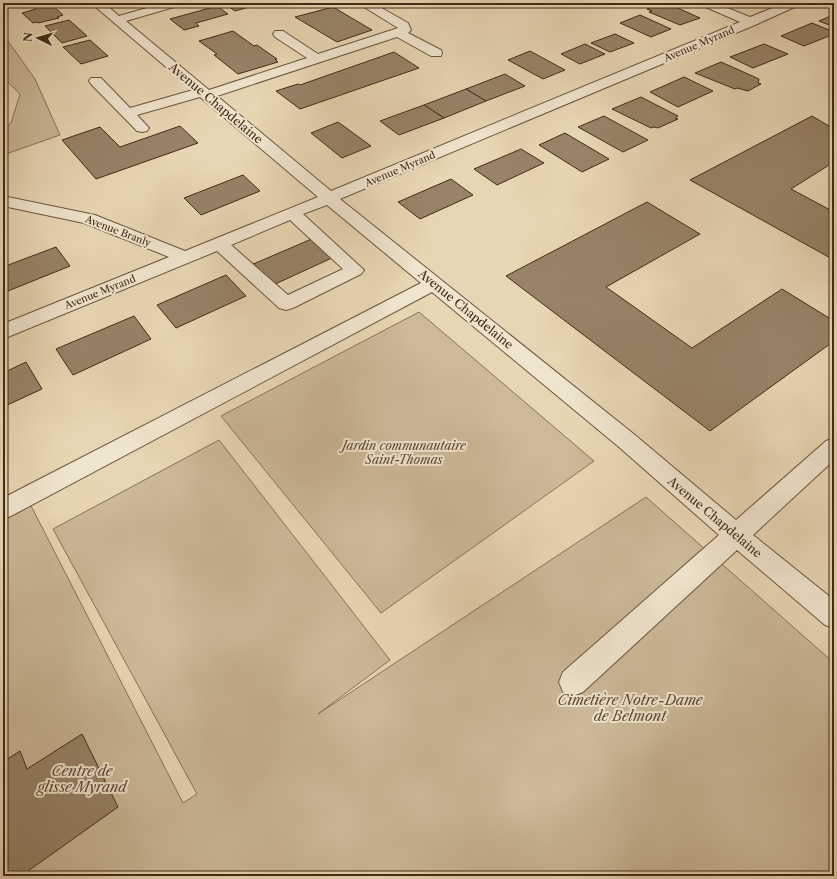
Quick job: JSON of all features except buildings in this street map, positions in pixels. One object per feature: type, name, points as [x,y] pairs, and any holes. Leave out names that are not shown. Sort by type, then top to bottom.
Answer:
[{"type":"street","name":"Avenue Chapdelaine","points":[[98,3],[329,198],[627,441],[735,534],[834,616]]},
{"type":"street","points":[[118,20],[177,3]]},
{"type":"street","points":[[705,3],[751,22]]},
{"type":"street","name":"Avenue Myrand","points":[[3,332],[329,198],[795,3]]},
{"type":"street","points":[[128,113],[205,93],[317,59],[405,30],[404,26],[368,5]]},
{"type":"street","points":[[399,33],[436,53]]},
{"type":"street","points":[[279,34],[317,59]]},
{"type":"street","points":[[96,81],[142,128]]},
{"type":"street","name":"Avenue Branly","points":[[3,200],[89,219],[185,257]]},
{"type":"street","points":[[219,243],[286,304],[355,270],[292,213]]},
{"type":"street","points":[[3,509],[435,283]]},
{"type":"street","points":[[573,682],[735,534],[834,447]]},
{"type":"green space","points":[[3,34],[35,79],[60,135],[3,155],[3,129],[11,123],[20,94],[3,77]]},
{"type":"green space","name":"Jardin communautaire Saint-Thomas","points":[[419,312],[594,461],[381,613],[221,416]]},
{"type":"green space","name":"Cimetière Notre-Dame de Belmont","points":[[219,440],[390,660],[318,714],[646,497],[834,663],[834,876],[3,876],[3,509],[26,496],[183,803],[197,794],[53,529]]},
{"type":"park label","name":"Centre de glisse Myrand","points":[[82,780]]}]
